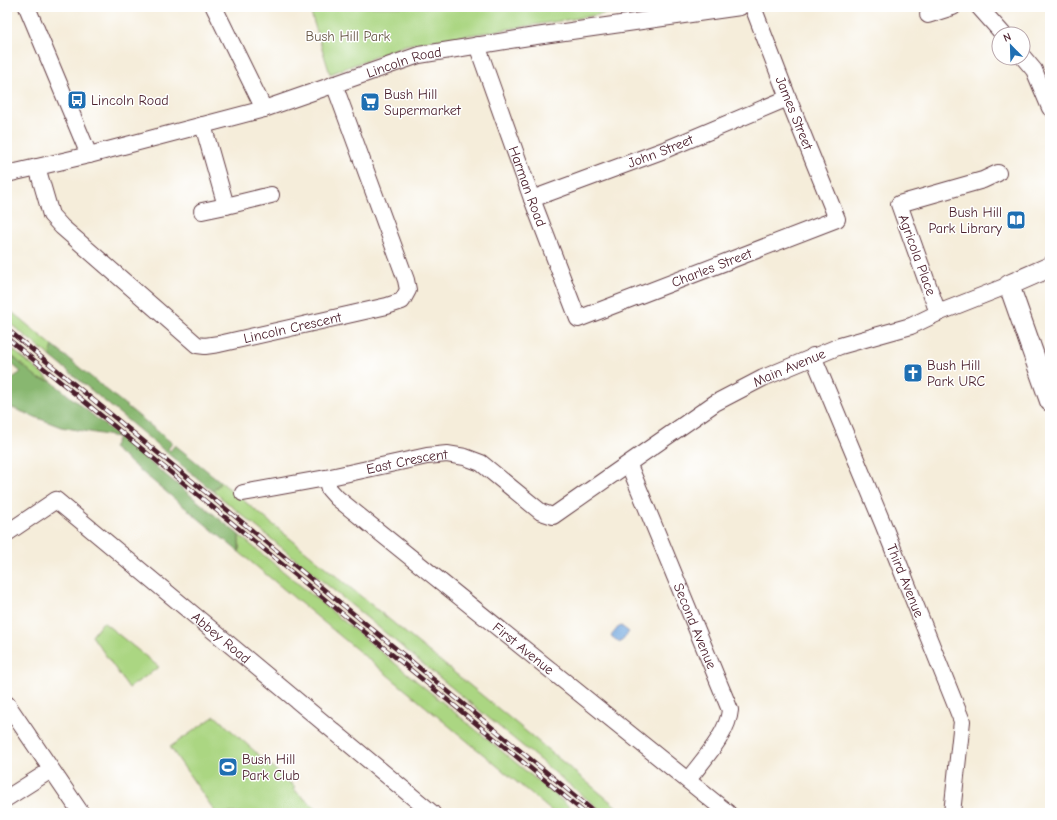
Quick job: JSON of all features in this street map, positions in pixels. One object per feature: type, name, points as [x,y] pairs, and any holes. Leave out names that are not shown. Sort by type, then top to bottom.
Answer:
[{"type":"street","points":[[26,7],[89,155]]},
{"type":"street","points":[[214,7],[264,109]]},
{"type":"street","name":"Lincoln Road","points":[[7,174],[89,155],[264,109],[419,55],[740,7]]},
{"type":"street","name":"James Street","points":[[753,7],[837,218]]},
{"type":"street","points":[[928,15],[953,7]]},
{"type":"street","points":[[979,7],[996,26]]},
{"type":"street","name":"Harman Road","points":[[478,45],[532,200],[578,319],[585,317]]},
{"type":"street","points":[[1031,66],[1034,70],[1050,108]]},
{"type":"street","name":"Lincoln Crescent","points":[[37,167],[51,215],[68,232],[197,345],[205,346],[218,344],[387,306],[402,301],[408,290],[334,84]]},
{"type":"street","name":"John Street","points":[[532,200],[667,149],[788,98]]},
{"type":"street","points":[[203,125],[226,206]]},
{"type":"street","name":"Agricola Place","points":[[938,313],[899,204],[983,180],[998,173]]},
{"type":"street","points":[[202,212],[272,195]]},
{"type":"street","name":"Charles Street","points":[[585,317],[837,218]]},
{"type":"street","name":"Main Avenue","points":[[553,516],[629,465],[715,404],[763,378],[840,346],[911,326],[938,313],[1050,267]]},
{"type":"street","points":[[1009,285],[1050,401]]},
{"type":"street","name":"Third Avenue","points":[[813,356],[883,524],[962,721],[952,813]]},
{"type":"street","name":"East Crescent","points":[[243,493],[326,478],[427,456],[447,454],[465,457],[481,463],[541,512],[553,516]]},
{"type":"street","name":"Second Avenue","points":[[629,465],[730,710],[729,722],[688,780]]},
{"type":"street","name":"First Avenue","points":[[326,478],[329,489],[337,498],[728,813]]},
{"type":"street","name":"Abbey Road","points":[[7,533],[56,500],[432,813]]},
{"type":"street","points":[[7,704],[81,813]]},
{"type":"street","points":[[7,798],[51,770]]},
{"type":"green space","name":"Bush Hill Park","points":[[309,7],[649,7],[406,45],[330,74]]},
{"type":"green space","points":[[7,308],[53,346],[50,356],[7,321]]},
{"type":"green space","points":[[7,345],[51,381],[39,379],[7,352]]},
{"type":"green space","points":[[53,346],[172,443],[168,449],[170,451],[175,445],[221,482],[213,491],[50,356]]},
{"type":"green space","points":[[7,352],[39,379],[51,381],[239,535],[239,552],[113,448],[118,437],[61,427],[7,406],[7,382],[21,372],[7,360]]},
{"type":"green space","points":[[221,482],[624,813],[604,813],[213,491]]},
{"type":"green space","points":[[239,535],[577,813],[554,813],[239,552]]},
{"type":"green space","points":[[103,622],[159,667],[129,688],[92,636]]},
{"type":"green space","name":"Bush Hill Park Club","points":[[215,716],[295,787],[293,789],[321,813],[216,813],[170,747]]},
{"type":"water","points":[[620,625],[629,632],[620,643],[611,636]]},
{"type":"railway","points":[[7,329],[596,813]]},
{"type":"railway","points":[[7,338],[585,813]]},
{"type":"place","name":"Lincoln Road","points":[[77,100]]},
{"type":"place","name":"Bush Hill Supermarket","points":[[370,102]]},
{"type":"place","name":"Bush Hill Park Library","points":[[1016,220]]},
{"type":"place","name":"Bush Hill Park URC","points":[[913,373]]},
{"type":"place","name":"Bush Hill Park Club","points":[[228,767]]}]
